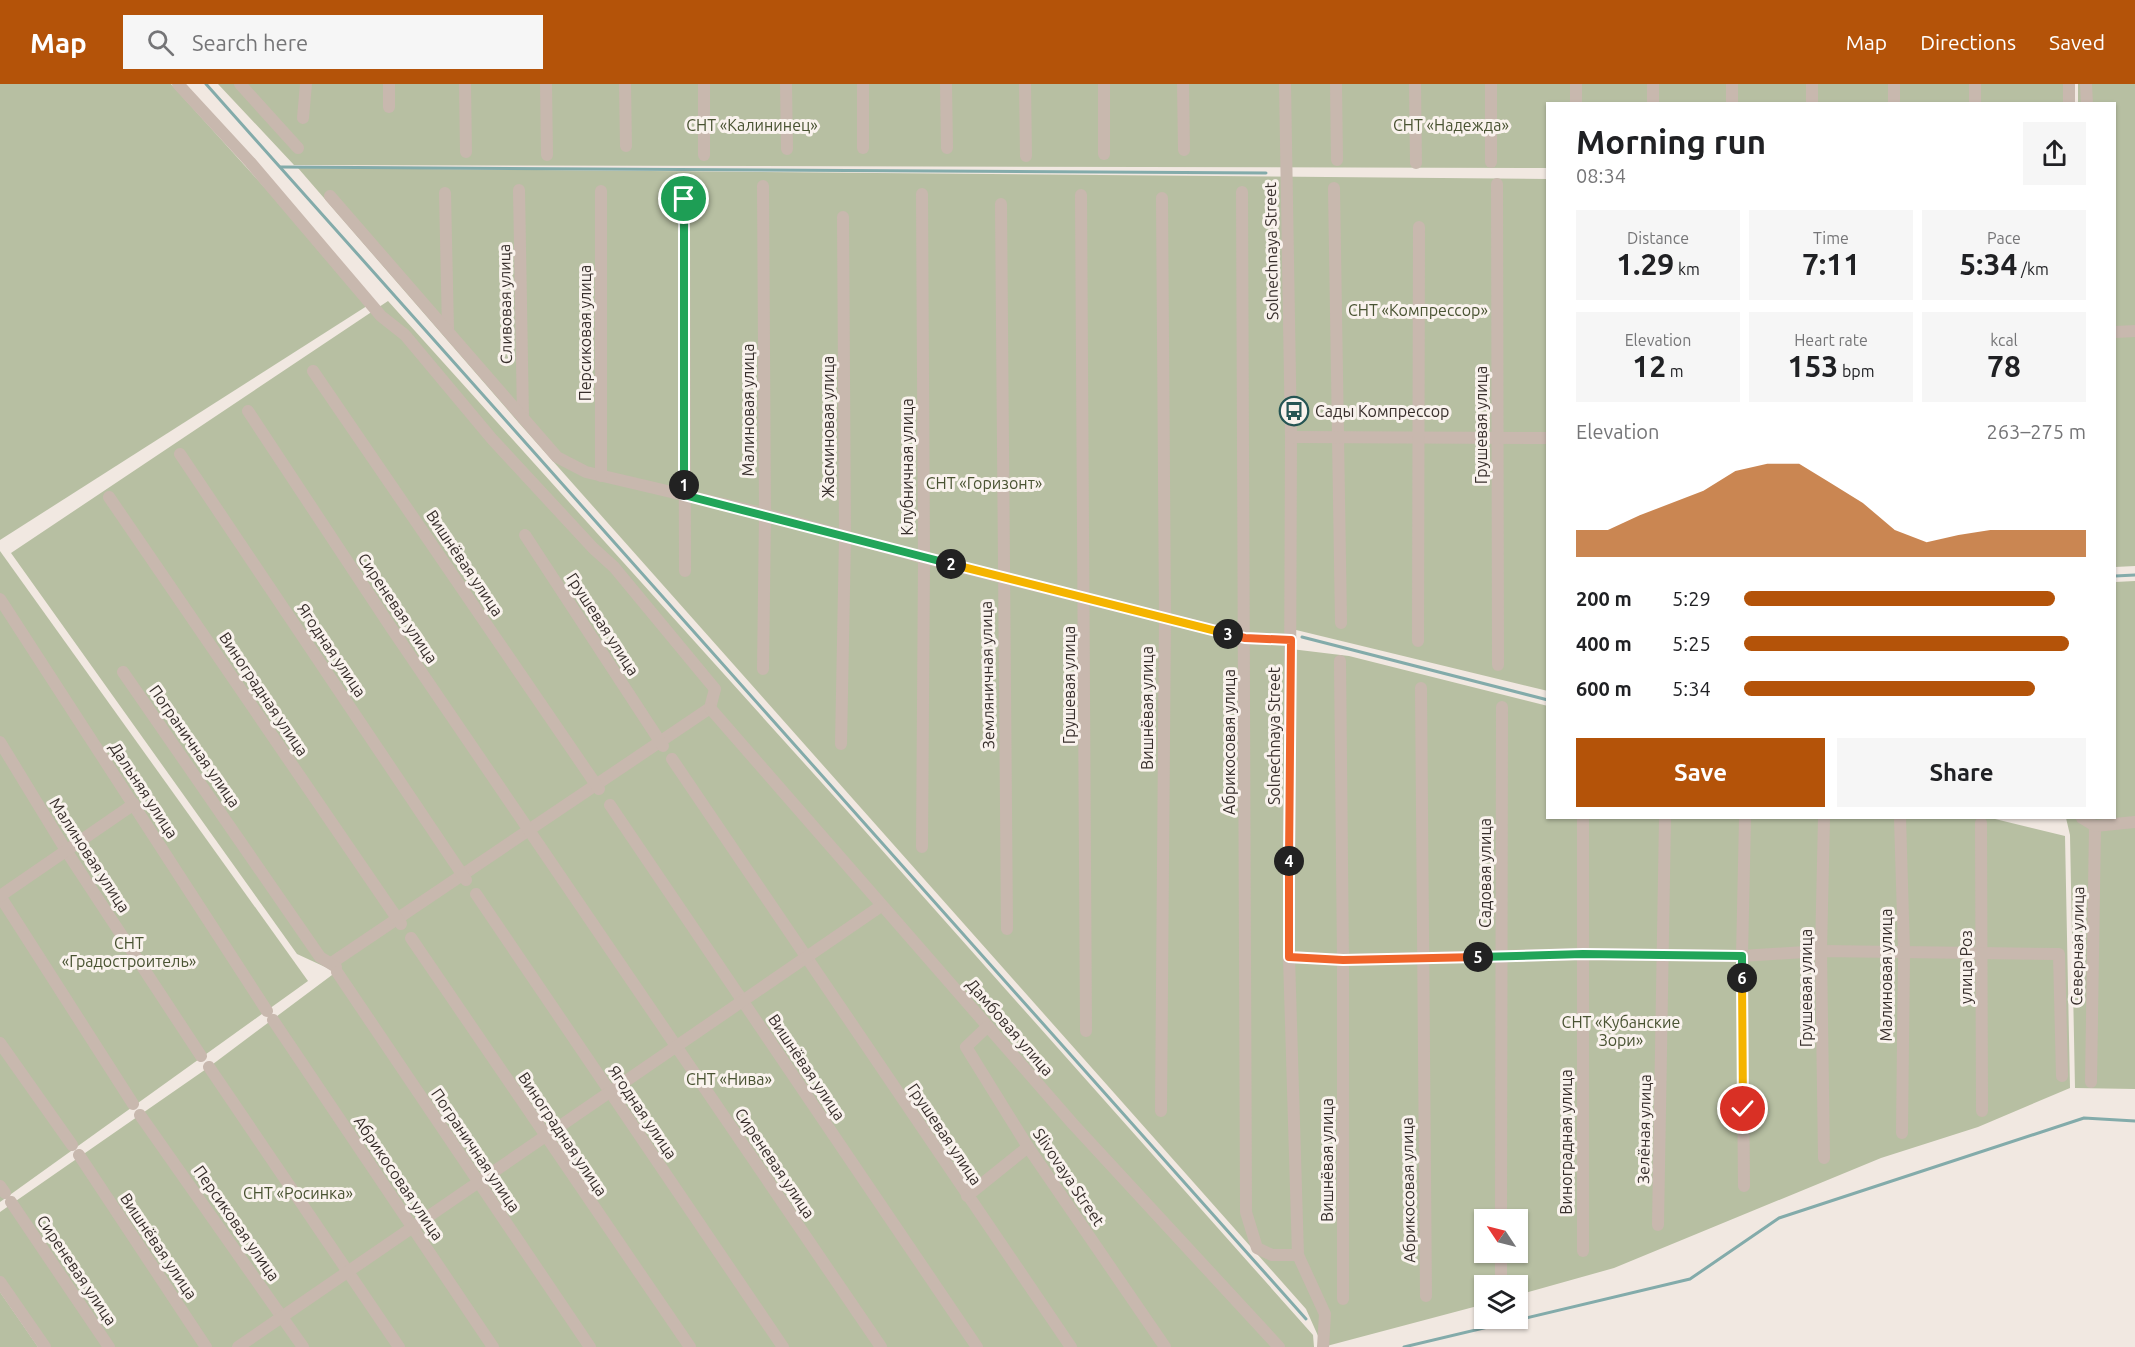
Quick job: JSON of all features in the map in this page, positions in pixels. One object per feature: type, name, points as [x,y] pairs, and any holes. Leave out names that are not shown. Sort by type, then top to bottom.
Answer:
[{"type":"street","points":[[178,84],[250,162],[381,316],[405,336],[492,439],[593,548],[614,567],[715,689],[711,708],[662,744],[526,826],[465,878],[396,918],[335,967]]},
{"type":"street","points":[[240,84],[298,148]]},
{"type":"street","points":[[303,118],[306,84]]},
{"type":"street","points":[[388,84],[389,107]]},
{"type":"street","points":[[465,84],[466,152]]},
{"type":"street","points":[[546,84],[547,155]]},
{"type":"street","points":[[625,84],[626,146]]},
{"type":"street","points":[[704,84],[704,155]]},
{"type":"street","points":[[786,84],[787,149]]},
{"type":"street","points":[[863,84],[863,148]]},
{"type":"street","points":[[945,84],[946,148]]},
{"type":"street","points":[[1025,84],[1026,156]]},
{"type":"street","points":[[1104,84],[1104,154]]},
{"type":"street","points":[[1183,84],[1184,150]]},
{"type":"street","name":"Solnechnaya Street","points":[[1285,84],[1291,437],[1289,957],[1298,1255],[1324,1314],[1323,1347]]},
{"type":"street","points":[[1336,84],[1337,160]]},
{"type":"street","points":[[1415,84],[1416,163]]},
{"type":"street","points":[[1491,84],[1491,162]]},
{"type":"street","points":[[1576,84],[1576,102]]},
{"type":"street","points":[[1653,84],[1653,102]]},
{"type":"street","points":[[1732,84],[1732,102]]},
{"type":"street","points":[[1812,84],[1812,102]]},
{"type":"street","points":[[1894,84],[1894,102]]},
{"type":"street","points":[[1975,84],[1975,102]]},
{"type":"street","points":[[2069,84],[2069,102]]},
{"type":"street","points":[[2086,84],[2087,102]]},
{"type":"street","name":"Грушевая улица","points":[[1497,184],[1498,665]]},
{"type":"street","name":"Малиновая улица","points":[[763,186],[765,514],[763,669]]},
{"type":"street","points":[[1334,188],[1341,622]]},
{"type":"street","name":"Сливовая улица","points":[[519,190],[523,418]]},
{"type":"street","name":"Персиковая улица","points":[[601,476],[602,191]]},
{"type":"street","name":"Абрикосовая улица","points":[[1242,192],[1246,1212],[1257,1248],[1272,1255],[1298,1255]]},
{"type":"street","points":[[445,193],[448,331]]},
{"type":"street","name":"Клубничная улица","points":[[922,194],[924,558],[922,847]]},
{"type":"street","name":"Грушевая улица","points":[[1081,195],[1086,1031]]},
{"type":"street","points":[[330,196],[557,457],[586,472],[765,514],[924,558],[1165,616],[1245,638],[1291,640]]},
{"type":"street","name":"Вишнёвая улица","points":[[1161,1111],[1165,616],[1162,198]]},
{"type":"street","points":[[684,199],[685,571]]},
{"type":"street","name":"Земляничная улица","points":[[1001,204],[1002,576],[1007,929]]},
{"type":"street","name":"Жасминовая улица","points":[[841,744],[845,537],[843,217]]},
{"type":"street","points":[[1418,641],[1419,227]]},
{"type":"street","points":[[2116,332],[2135,331]]},
{"type":"street","name":"Вишнёвая улица","points":[[313,371],[595,783]]},
{"type":"street","name":"Сиреневая улица","points":[[248,411],[540,848],[881,1347]]},
{"type":"street","points":[[1291,437],[1546,438]]},
{"type":"street","name":"Ягодная улица","points":[[180,454],[465,878]]},
{"type":"street","name":"Виноградная улица","points":[[109,497],[396,918]]},
{"type":"street","name":"Грушевая улица","points":[[525,535],[662,744]]},
{"type":"street","name":"Дальняя улица","points":[[0,599],[270,1015]]},
{"type":"street","name":"Вишнёвая улица","points":[[1340,661],[1343,1299]]},
{"type":"street","name":"Пограничная улица","points":[[123,672],[320,957],[335,967],[590,1347]]},
{"type":"street","name":"Абрикосовая улица","points":[[1421,688],[1426,1296]]},
{"type":"street","name":"Садовая улица","points":[[1501,1209],[1502,707]]},
{"type":"street","name":"Дамбовая улица","points":[[711,708],[987,1027],[1279,1347]]},
{"type":"street","name":"Малиновая улица","points":[[0,742],[67,852],[197,1050]]},
{"type":"street","name":"Грушевая улица","points":[[672,759],[1071,1347]]},
{"type":"street","points":[[130,1100],[0,896],[134,804]]},
{"type":"street","name":"Вишнёвая улица","points":[[610,805],[977,1347]]},
{"type":"street","name":"Виноградная улица","points":[[1583,819],[1583,1251]]},
{"type":"street","name":"Зелёная улица","points":[[1659,1225],[1665,819]]},
{"type":"street","points":[[1744,1186],[1742,956],[1745,819]]},
{"type":"street","name":"Грушевая улица","points":[[1824,819],[1821,951],[1824,1158]]},
{"type":"street","name":"Малиновая улица","points":[[1900,819],[1904,951],[1902,1133]]},
{"type":"street","points":[[2084,819],[2095,826],[2135,822]]},
{"type":"street","name":"улица Роз","points":[[1981,823],[1982,1112]]},
{"type":"street","name":"Северная улица","points":[[2091,1082],[2095,826]]},
{"type":"street","name":"Ягодная улица","points":[[476,894],[783,1347]]},
{"type":"street","points":[[238,1347],[881,906]]},
{"type":"street","name":"Виноградная улица","points":[[411,938],[690,1347]]},
{"type":"street","points":[[1289,957],[1343,960],[1583,954],[1742,956],[1821,951],[2059,954],[2062,1076]]},
{"type":"street","name":"Абрикосовая улица","points":[[270,1015],[493,1347]]},
{"type":"street","name":"Slivovaya Street","points":[[987,1027],[966,1047],[1028,1148],[1166,1347]]},
{"type":"street","name":"Вишнёвая улица","points":[[0,1043],[64,1133],[206,1347]]},
{"type":"street","points":[[212,1072],[399,1347]]},
{"type":"street","name":"Персиковая улица","points":[[142,1117],[303,1347]]},
{"type":"street","points":[[967,1196],[1028,1148]]},
{"type":"street","name":"Сиреневая улица","points":[[8,1198],[109,1347]]},
{"type":"street","points":[[1501,1263],[1501,1274]]},
{"type":"street","points":[[0,1282],[45,1347]]},
{"type":"green space","points":[[0,84],[171,84],[370,304],[0,540]]},
{"type":"green space","name":"СНТ «Калининец»","points":[[218,84],[2072,84],[2072,102],[1546,102],[1546,168],[294,165]]},
{"type":"green space","points":[[2078,84],[2135,84],[2135,566],[2116,567],[2116,102],[2078,102]]},
{"type":"green space","points":[[298,168],[1546,179],[1546,691],[1292,629],[1291,649],[1349,656],[1546,705],[1546,819],[1995,819],[2065,836],[2070,1088],[1978,1127],[1881,1158],[1614,1268],[1528,1292],[1528,1275],[1474,1275],[1474,1307],[1323,1347],[1306,1309],[519,423]]},
{"type":"green space","name":"СНТ «Нива»","points":[[388,301],[849,813],[1313,1335],[1314,1347],[45,1347],[0,1282],[0,1212],[209,1067],[336,972],[297,954],[11,553]]},
{"type":"green space","name":"СНТ «Градостроитель»","points":[[0,551],[308,981],[0,1202]]},
{"type":"green space","points":[[2135,581],[2135,1089],[2075,1088],[2070,835],[2066,819],[2116,819],[2116,582]]},
{"type":"green space","points":[[0,1292],[38,1347],[0,1347]]},
{"type":"waterway","points":[[206,84],[1306,1319]]},
{"type":"waterway","points":[[281,167],[1266,173]]},
{"type":"waterway","points":[[2116,576],[2135,575]]},
{"type":"waterway","points":[[1302,637],[1546,699]]},
{"type":"waterway","points":[[1404,1347],[1690,1279],[1779,1218],[2084,1118],[2135,1121]]},
{"type":"place","name":"Сады Компрессор","points":[[1294,411]]},
{"type":"route","points":[[684,199],[684,495],[1245,638],[1291,640],[1289,957],[1343,960],[1583,954],[1742,956],[1743,1109]]},
{"type":"park label","name":"СНТ «Надежда»","points":[[1451,125]]},
{"type":"park label","name":"СНТ «Компрессор»","points":[[1418,310]]},
{"type":"park label","name":"СНТ «Горизонт»","points":[[984,483]]},
{"type":"park label","name":"СНТ «Кубанские Зори»","points":[[1621,1031]]},
{"type":"park label","name":"СНТ «Росинка»","points":[[298,1193]]}]
